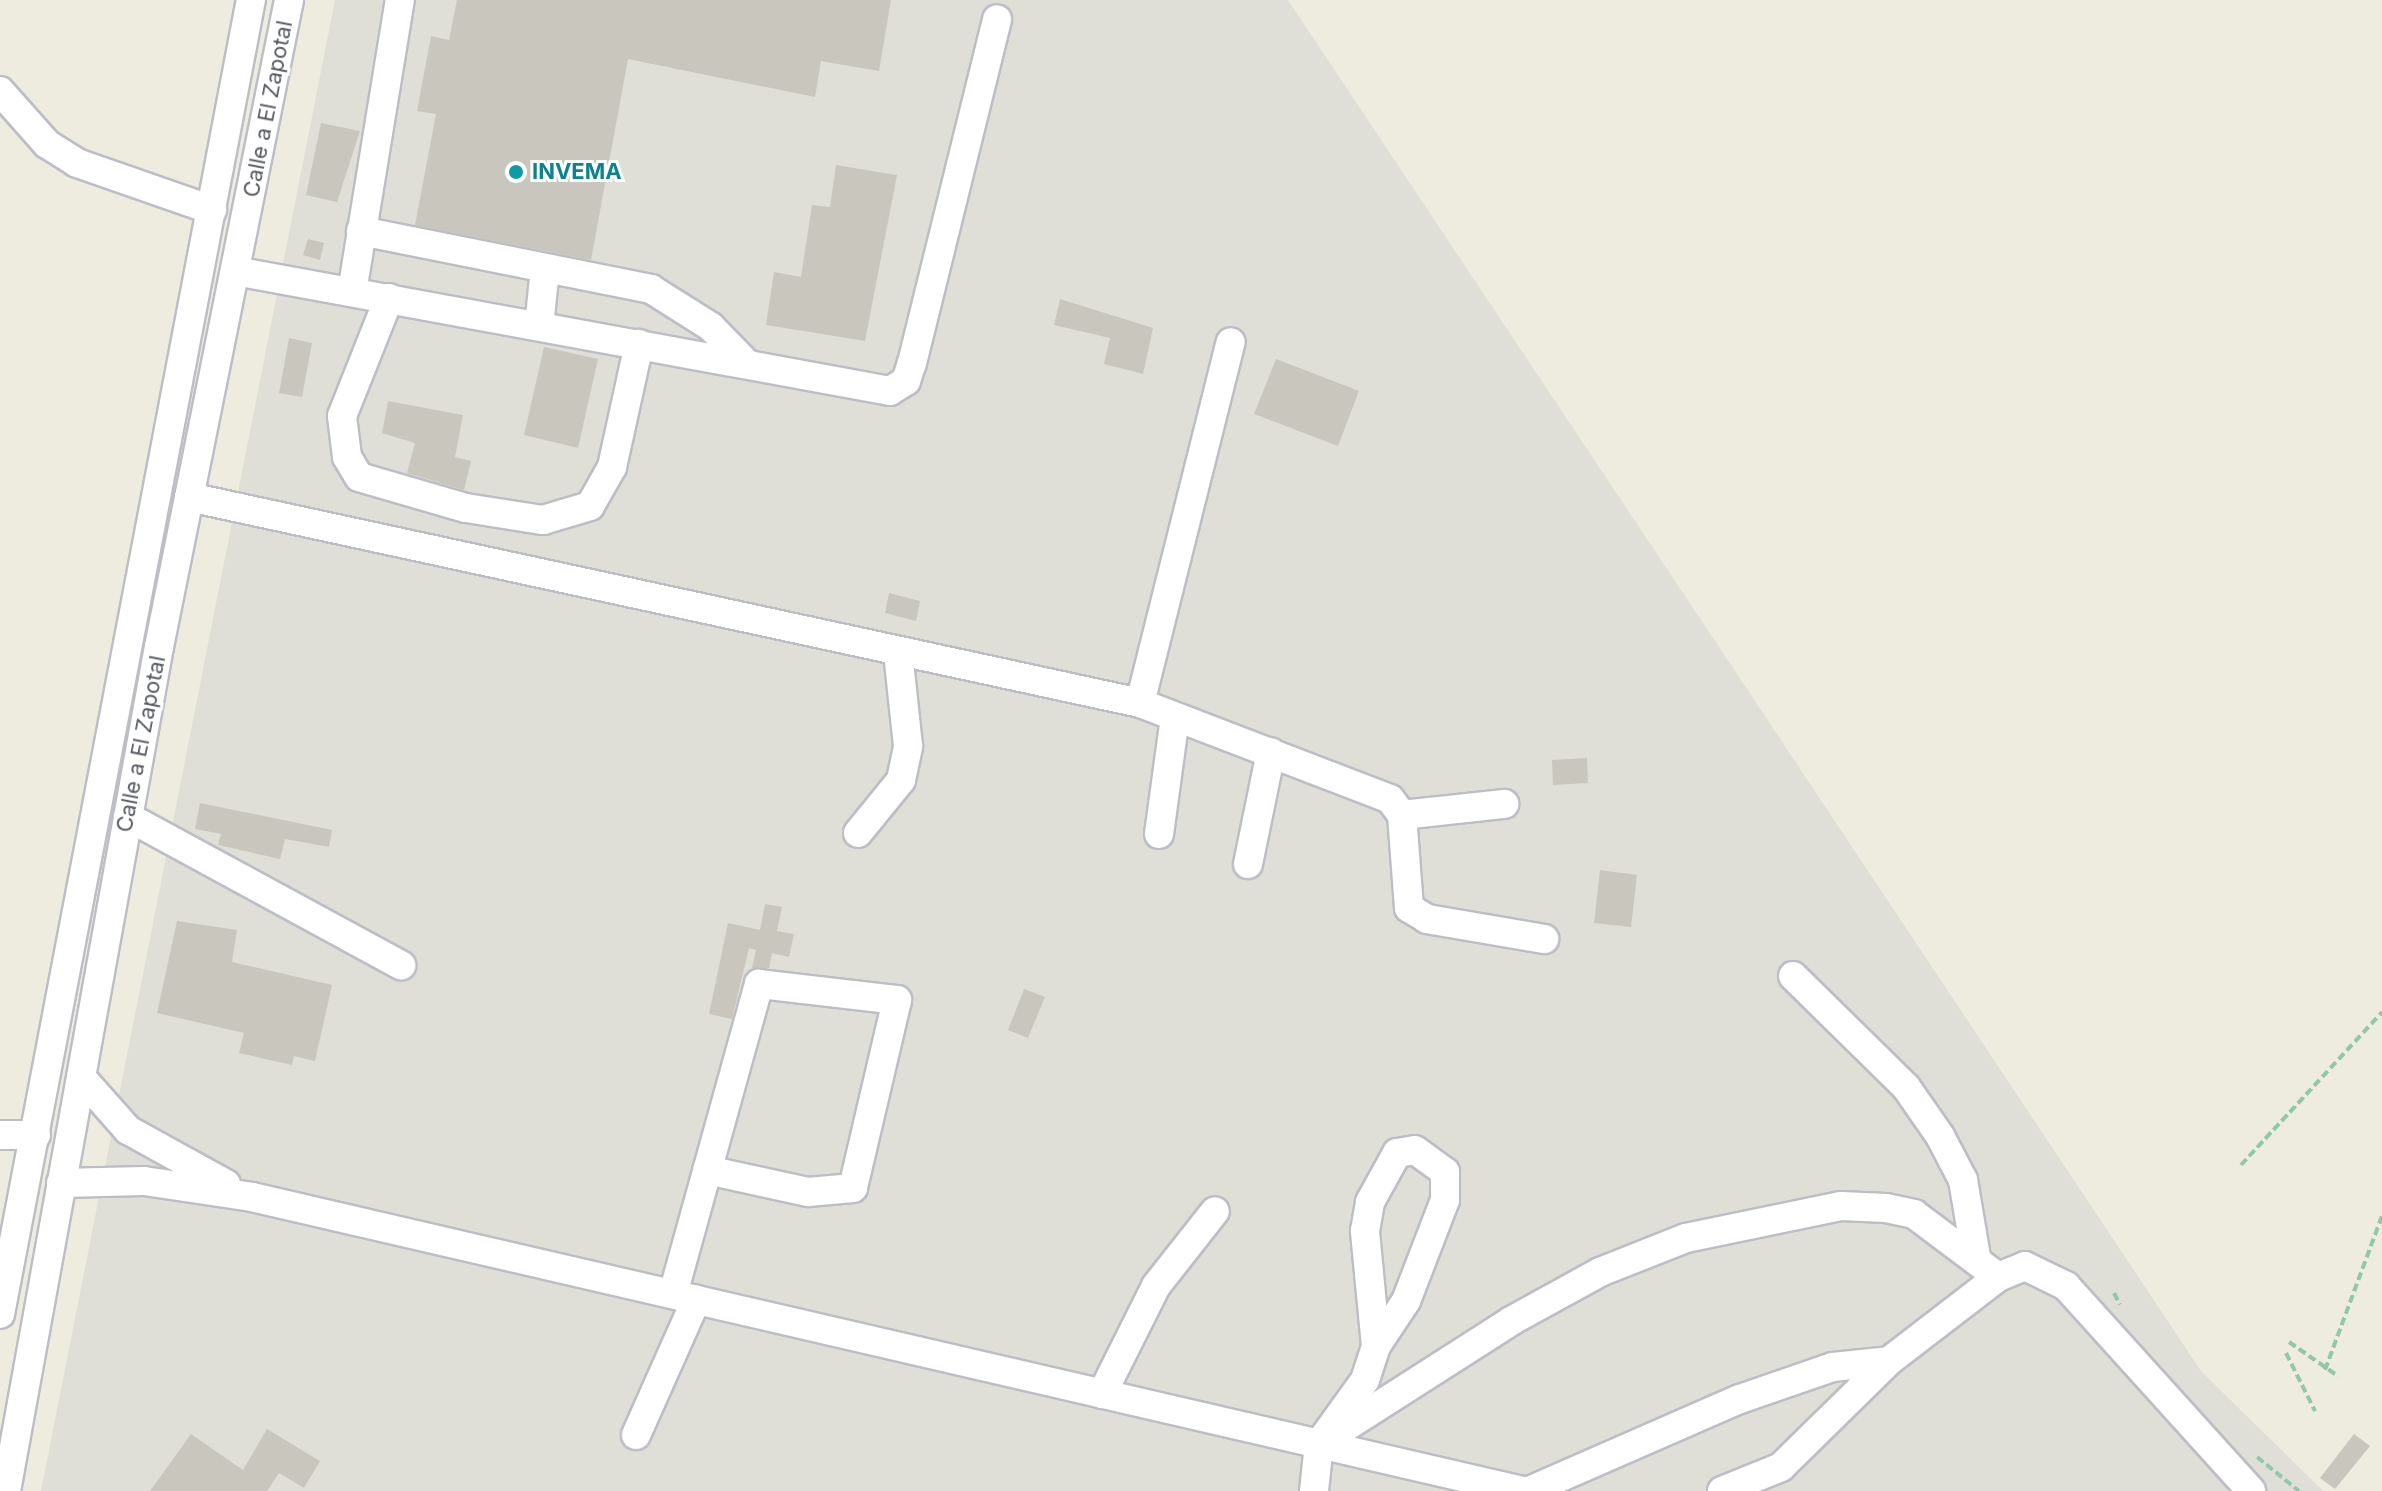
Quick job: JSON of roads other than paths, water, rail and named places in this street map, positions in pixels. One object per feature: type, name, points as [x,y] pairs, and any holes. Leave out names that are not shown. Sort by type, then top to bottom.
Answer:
[{"type":"street","name":"Calle a El Zapotal","points":[[0,1314],[251,0]]},
{"type":"street","name":"Calle a El Zapotal","points":[[6,1491],[128,817],[289,0]]},
{"type":"street","points":[[352,292],[400,0]]},
{"type":"street","points":[[235,271],[890,391],[906,381],[997,19]]},
{"type":"street","points":[[0,91],[47,144],[77,163],[212,210]]},
{"type":"street","points":[[361,231],[651,289],[711,327],[747,364]]},
{"type":"street","points":[[539,326],[545,269]]},
{"type":"street","points":[[389,298],[342,416],[347,457],[359,477],[466,508],[543,520],[590,506],[612,467],[639,344]]},
{"type":"street","points":[[1140,703],[1231,342]]},
{"type":"street","points":[[189,497],[1140,703],[1390,799],[1402,815],[1409,908],[1427,919],[1544,939]]},
{"type":"street","points":[[858,833],[901,780],[908,746],[898,652]]},
{"type":"street","points":[[1159,834],[1175,717]]},
{"type":"street","points":[[1248,864],[1271,752]]},
{"type":"street","points":[[1402,815],[1504,804]]},
{"type":"street","points":[[128,817],[401,965]]},
{"type":"street","points":[[1793,976],[1906,1087],[1940,1136],[1963,1180],[1976,1257]]},
{"type":"street","points":[[636,1435],[684,1297],[707,1170],[759,984],[897,1000],[853,1188],[808,1192],[707,1170]]},
{"type":"street","points":[[81,1077],[153,1148],[252,1197]]},
{"type":"street","points":[[0,1135],[36,1135]]},
{"type":"street","points":[[1314,1491],[1319,1444],[1365,1380],[1376,1346],[1406,1301],[1445,1200],[1445,1172],[1415,1150],[1397,1153],[1370,1202],[1365,1231],[1376,1346]]},
{"type":"street","points":[[61,1183],[144,1181],[252,1197],[1522,1491]]},
{"type":"street","points":[[1319,1444],[1511,1321],[1600,1272],[1686,1238],[1841,1206],[1886,1208],[1914,1214],[1976,1257],[1998,1277]]},
{"type":"street","points":[[1102,1394],[1156,1286],[1215,1211]]},
{"type":"street","points":[[1722,1491],[1781,1467],[1889,1361],[1998,1277],[2035,1268],[2066,1286],[2251,1491]]},
{"type":"street","points":[[1529,1491],[1740,1399],[1833,1367],[1889,1361]]},
{"type":"place","name":"INVEMA","points":[[516,172]]}]
